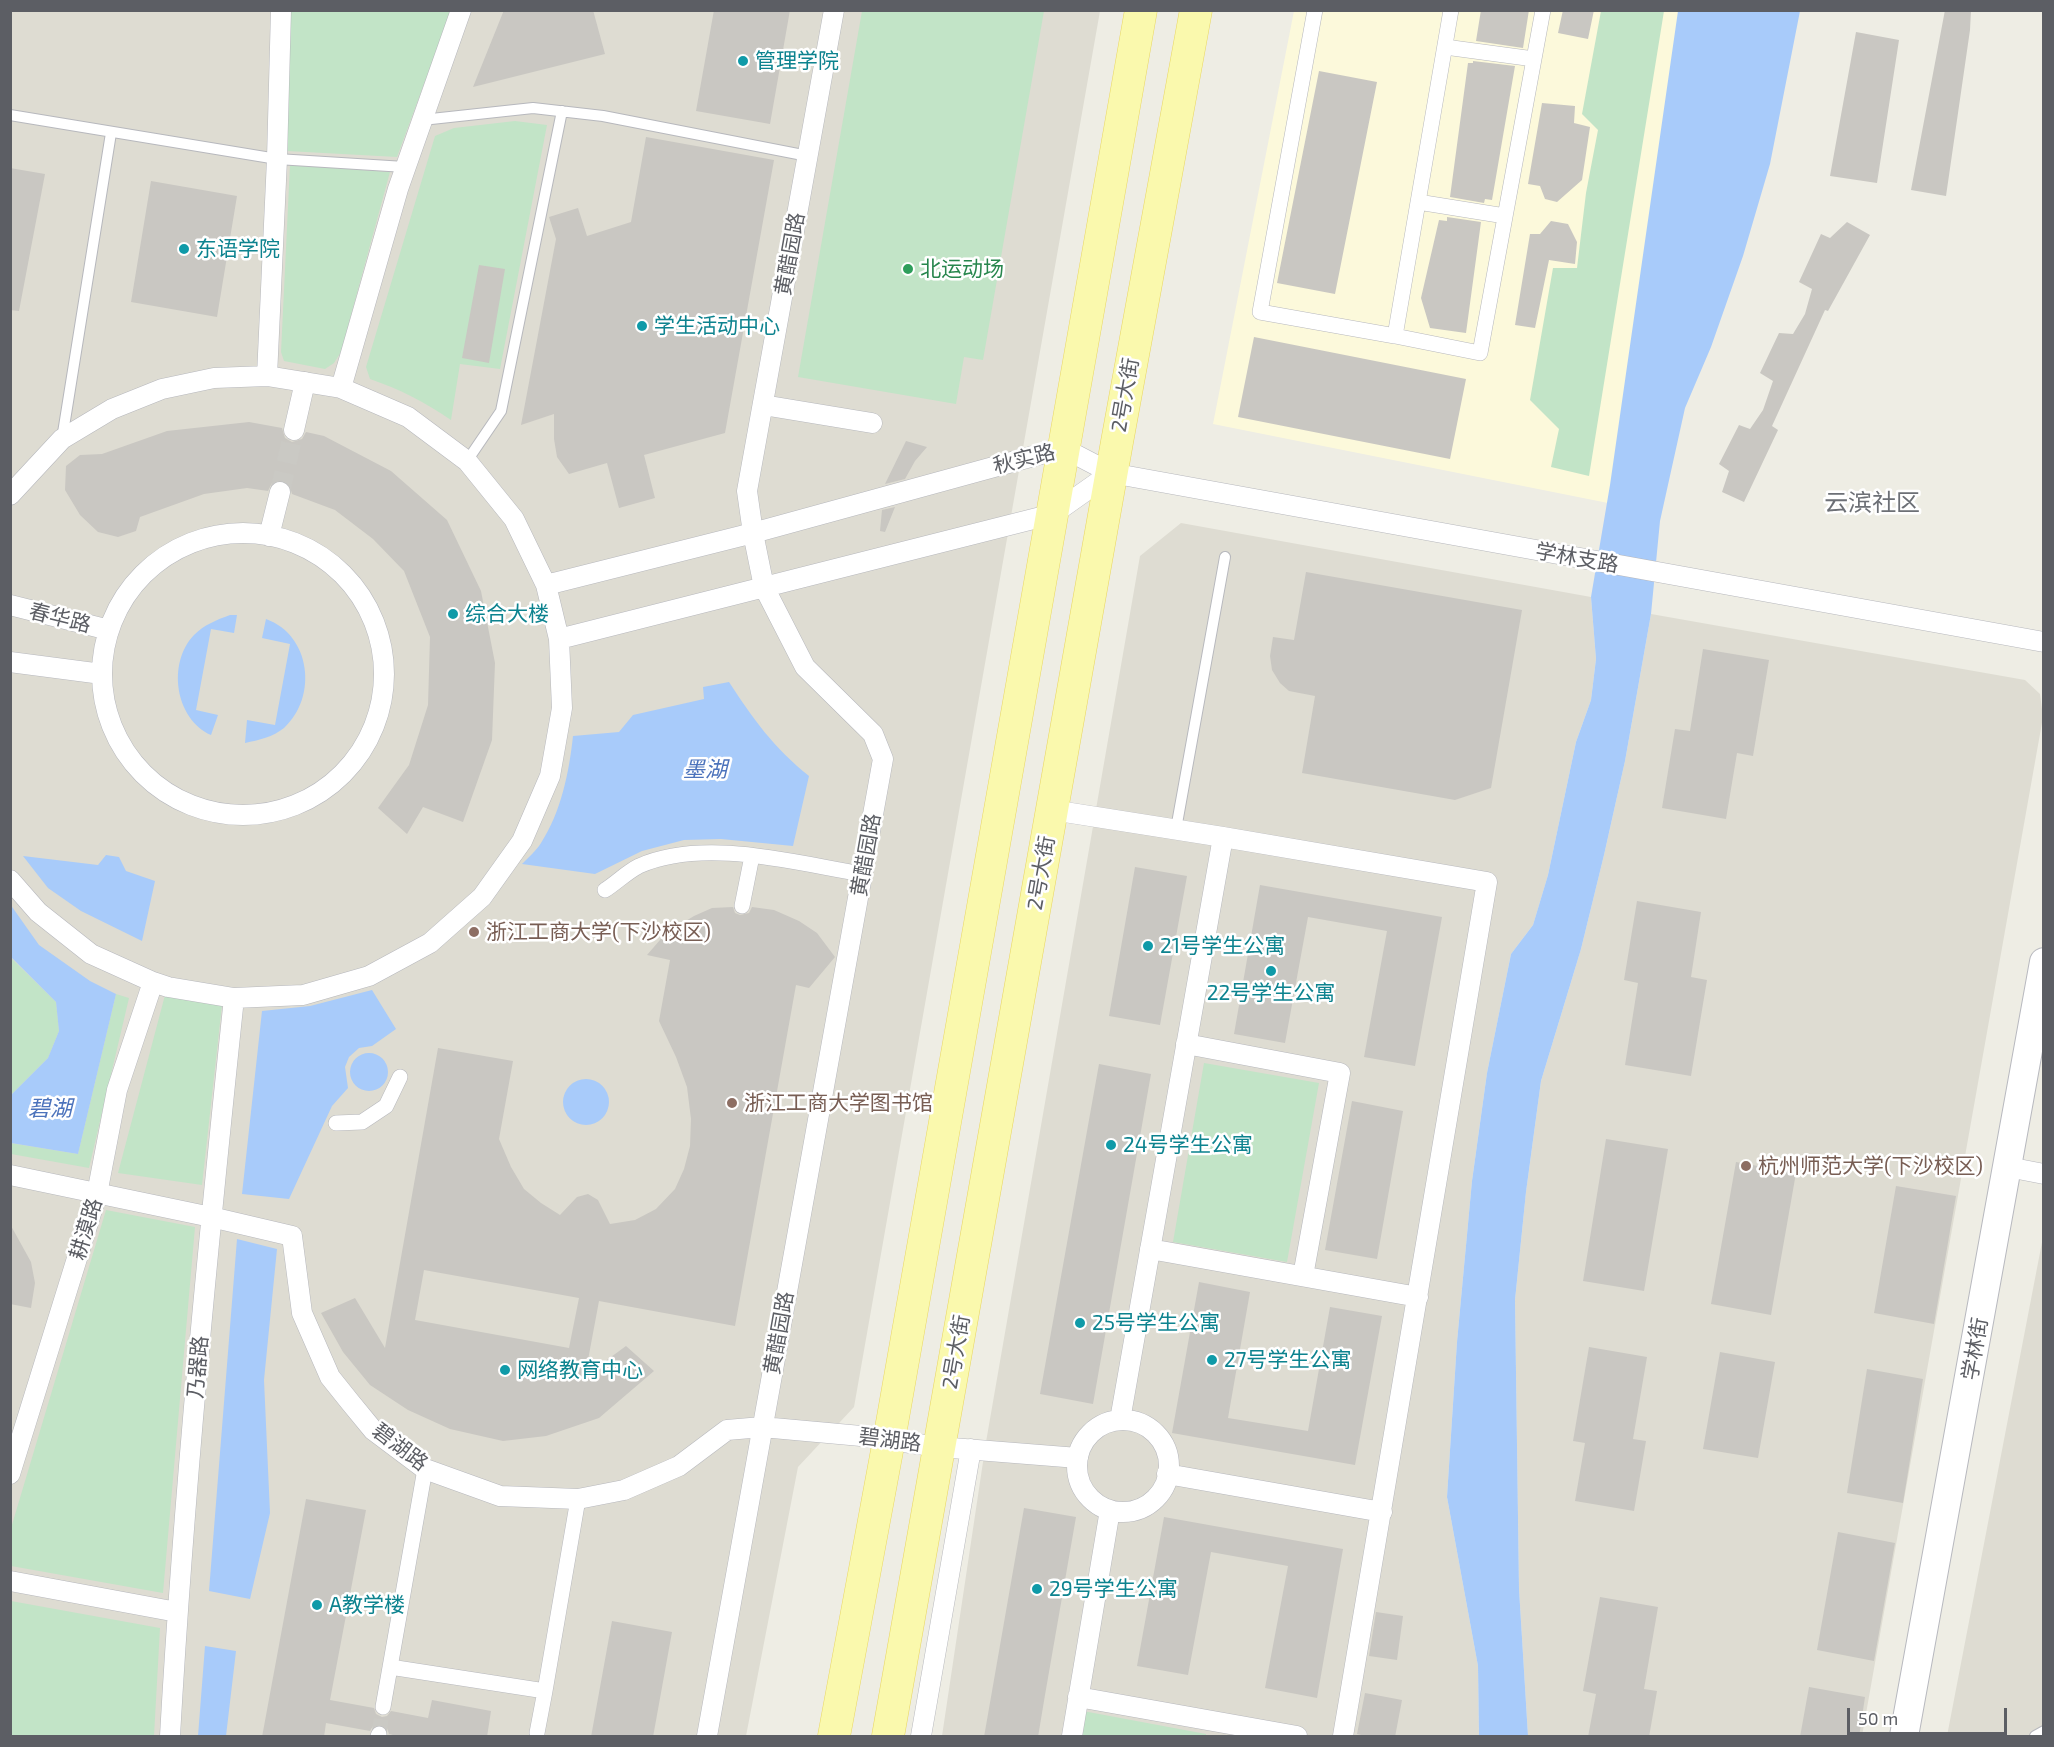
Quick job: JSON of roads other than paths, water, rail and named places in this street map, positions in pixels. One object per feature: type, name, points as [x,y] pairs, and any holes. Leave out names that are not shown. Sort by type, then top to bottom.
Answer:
[{"type":"main road","points":[[834,1737],[889,1440],[1141,10]]},
{"type":"main road","name":"2号大街","points":[[888,1737],[1111,473],[1196,10]]},
{"type":"main road","name":"学林街","points":[[1904,1737],[2043,962]]},
{"type":"street","points":[[267,376],[281,10]]},
{"type":"street","points":[[340,388],[405,167],[461,10]]},
{"type":"street","name":"黄醋园路","points":[[708,1737],[883,759],[873,734],[805,667],[764,587],[747,491],[834,10]]},
{"type":"street","points":[[1315,10],[1260,312],[1480,353],[1543,10]]},
{"type":"street","points":[[1395,336],[1451,10]]},
{"type":"street","points":[[1445,47],[1534,59]]},
{"type":"street","points":[[1418,202],[1505,216]]},
{"type":"street","points":[[10,495],[62,439],[112,409],[162,389],[214,378],[267,376],[340,388],[408,417],[467,461],[514,519],[546,585],[560,639],[562,708],[550,777],[522,841],[482,897],[430,943],[369,976],[303,995],[234,998],[207,995],[153,982],[91,954],[38,912],[10,880]]},
{"type":"street","points":[[294,430],[305,382]]},
{"type":"street","points":[[763,405],[872,423]]},
{"type":"street","name":"秋实路","points":[[546,585],[1063,448],[1111,473]]},
{"type":"street","points":[[560,639],[1053,514],[1111,473]]},
{"type":"street","name":"学林支路","points":[[1111,473],[2043,642]]},
{"type":"street","points":[[269,536],[279,492]]},
{"type":"street","points":[[243,532],[287,539],[327,559],[358,590],[378,630],[385,674],[378,718],[358,757],[327,789],[287,809],[243,816],[200,809],[160,789],[129,758],[109,718],[102,674],[109,630],[129,591],[160,559],[200,539],[243,532]]},
{"type":"street","name":"春华路","points":[[10,605],[109,630]]},
{"type":"street","points":[[10,662],[102,674]]},
{"type":"street","points":[[1052,810],[1487,882],[1343,1737]]},
{"type":"street","points":[[1120,1420],[1222,837]]},
{"type":"street","points":[[605,890],[638,866],[673,856],[705,852],[752,856],[862,874]]},
{"type":"street","points":[[742,906],[752,856]]},
{"type":"street","name":"耕漠路","points":[[10,1474],[97,1194],[117,1090],[153,982]]},
{"type":"street","name":"乃器路","points":[[170,1737],[177,1612],[211,1217],[234,998]]},
{"type":"street","points":[[1186,1044],[1340,1073],[1303,1276]]},
{"type":"street","points":[[336,1123],[362,1122],[386,1106],[400,1077]]},
{"type":"street","points":[[2008,1167],[2043,1174]]},
{"type":"street","name":"碧湖路","points":[[10,1176],[292,1236],[302,1313],[330,1377],[373,1430],[425,1469],[500,1496],[578,1499],[624,1490],[679,1466],[727,1430],[762,1427],[939,1447],[1078,1458]]},
{"type":"street","points":[[1150,1250],[1418,1297]]},
{"type":"street","points":[[1120,1420],[1136,1422],[1149,1428],[1160,1439],[1167,1452],[1167,1474],[1159,1495],[1148,1505],[1134,1511],[1110,1510],[1091,1500],[1082,1488],[1077,1473],[1078,1458],[1083,1444],[1093,1432],[1106,1424],[1120,1420]]},
{"type":"street","points":[[921,1737],[972,1449]]},
{"type":"street","points":[[383,1707],[425,1469]]},
{"type":"street","points":[[1167,1474],[1382,1512]]},
{"type":"street","points":[[537,1733],[578,1499]]},
{"type":"street","points":[[1072,1737],[1110,1510]]},
{"type":"street","points":[[10,1581],[177,1612]]},
{"type":"street","points":[[390,1667],[545,1691]]},
{"type":"street","points":[[1078,1697],[1214,1729],[1297,1737]]},
{"type":"lane","points":[[423,120],[533,108],[603,116],[808,156]]},
{"type":"lane","points":[[467,461],[501,411],[562,111]]},
{"type":"lane","points":[[10,115],[277,159],[405,167]]},
{"type":"lane","points":[[62,439],[111,133]]},
{"type":"lane","points":[[1176,829],[1225,557]]},
{"type":"lane","points":[[2036,1737],[2043,1731]]},
{"type":"water","points":[[1678,11],[1800,11],[1770,164],[1743,256],[1711,347],[1685,408],[1660,521],[1651,614],[1625,761],[1581,949],[1541,1081],[1526,1192],[1515,1300],[1519,1589],[1528,1736],[1479,1736],[1478,1666],[1447,1497],[1457,1342],[1472,1181],[1487,1073],[1511,954],[1533,925],[1548,875],[1576,742],[1591,700],[1596,659],[1591,597],[1610,485]]},
{"type":"water","points":[[230,615],[237,615],[234,633],[211,629],[196,710],[218,715],[211,735],[189,717],[183,704],[179,690],[180,660],[198,631]]},
{"type":"water","points":[[266,619],[281,627],[293,638],[305,668],[305,684],[302,700],[295,715],[284,728],[271,736],[245,743],[247,720],[275,725],[290,644],[262,638]]},
{"type":"water","name":"墨湖","points":[[729,682],[765,732],[785,755],[809,776],[793,846],[721,839],[684,840],[642,851],[595,874],[522,864],[539,846],[554,818],[566,778],[573,736],[619,732],[633,715],[704,699],[703,687]]},
{"type":"water","points":[[106,855],[119,857],[126,871],[155,881],[142,941],[81,911],[48,888],[23,856],[98,865]]},
{"type":"water","name":"碧湖","points":[[10,904],[39,945],[90,981],[116,994],[78,1154],[11,1143],[11,1095],[48,1058],[59,1031],[56,1002],[11,957]]},
{"type":"water","points":[[372,990],[396,1029],[372,1046],[359,1048],[349,1057],[345,1067],[348,1088],[332,1106],[289,1199],[242,1194],[262,1011],[310,1006]]},
{"type":"water","points":[[369,1053],[383,1058],[388,1072],[383,1086],[369,1091],[355,1086],[350,1072],[355,1058]]},
{"type":"water","points":[[586,1079],[602,1086],[609,1102],[602,1118],[586,1125],[570,1118],[563,1102],[570,1086]]},
{"type":"water","points":[[237,1239],[277,1249],[264,1380],[270,1513],[250,1599],[209,1591]]},
{"type":"water","points":[[205,1646],[236,1651],[226,1736],[198,1736]]},
{"type":"tunnel","points":[[280,492],[294,430]]},
{"type":"tunnel","points":[[379,1734],[383,1707]]},
{"type":"place","name":"管理学院","points":[[743,61]]},
{"type":"place","name":"东语学院","points":[[184,249]]},
{"type":"place","name":"北运动场","points":[[908,269]]},
{"type":"place","name":"学生活动中心","points":[[642,326]]},
{"type":"place","name":"综合大楼","points":[[453,614]]},
{"type":"place","name":"浙江工商大学(下沙校区)","points":[[474,932]]},
{"type":"place","name":"21号学生公寓","points":[[1148,946]]},
{"type":"place","name":"22号学生公寓","points":[[1271,971]]},
{"type":"place","name":"浙江工商大学图书馆","points":[[732,1103]]},
{"type":"place","name":"24号学生公寓","points":[[1111,1145]]},
{"type":"place","name":"杭州师范大学(下沙校区)","points":[[1746,1166]]},
{"type":"place","name":"25号学生公寓","points":[[1080,1323]]},
{"type":"place","name":"27号学生公寓","points":[[1212,1360]]},
{"type":"place","name":"网络教育中心","points":[[505,1370]]},
{"type":"place","name":"29号学生公寓","points":[[1037,1589]]},
{"type":"place","name":"A教学楼","points":[[317,1605]]},
{"type":"district","name":"云滨社区","points":[[1872,503]]}]
